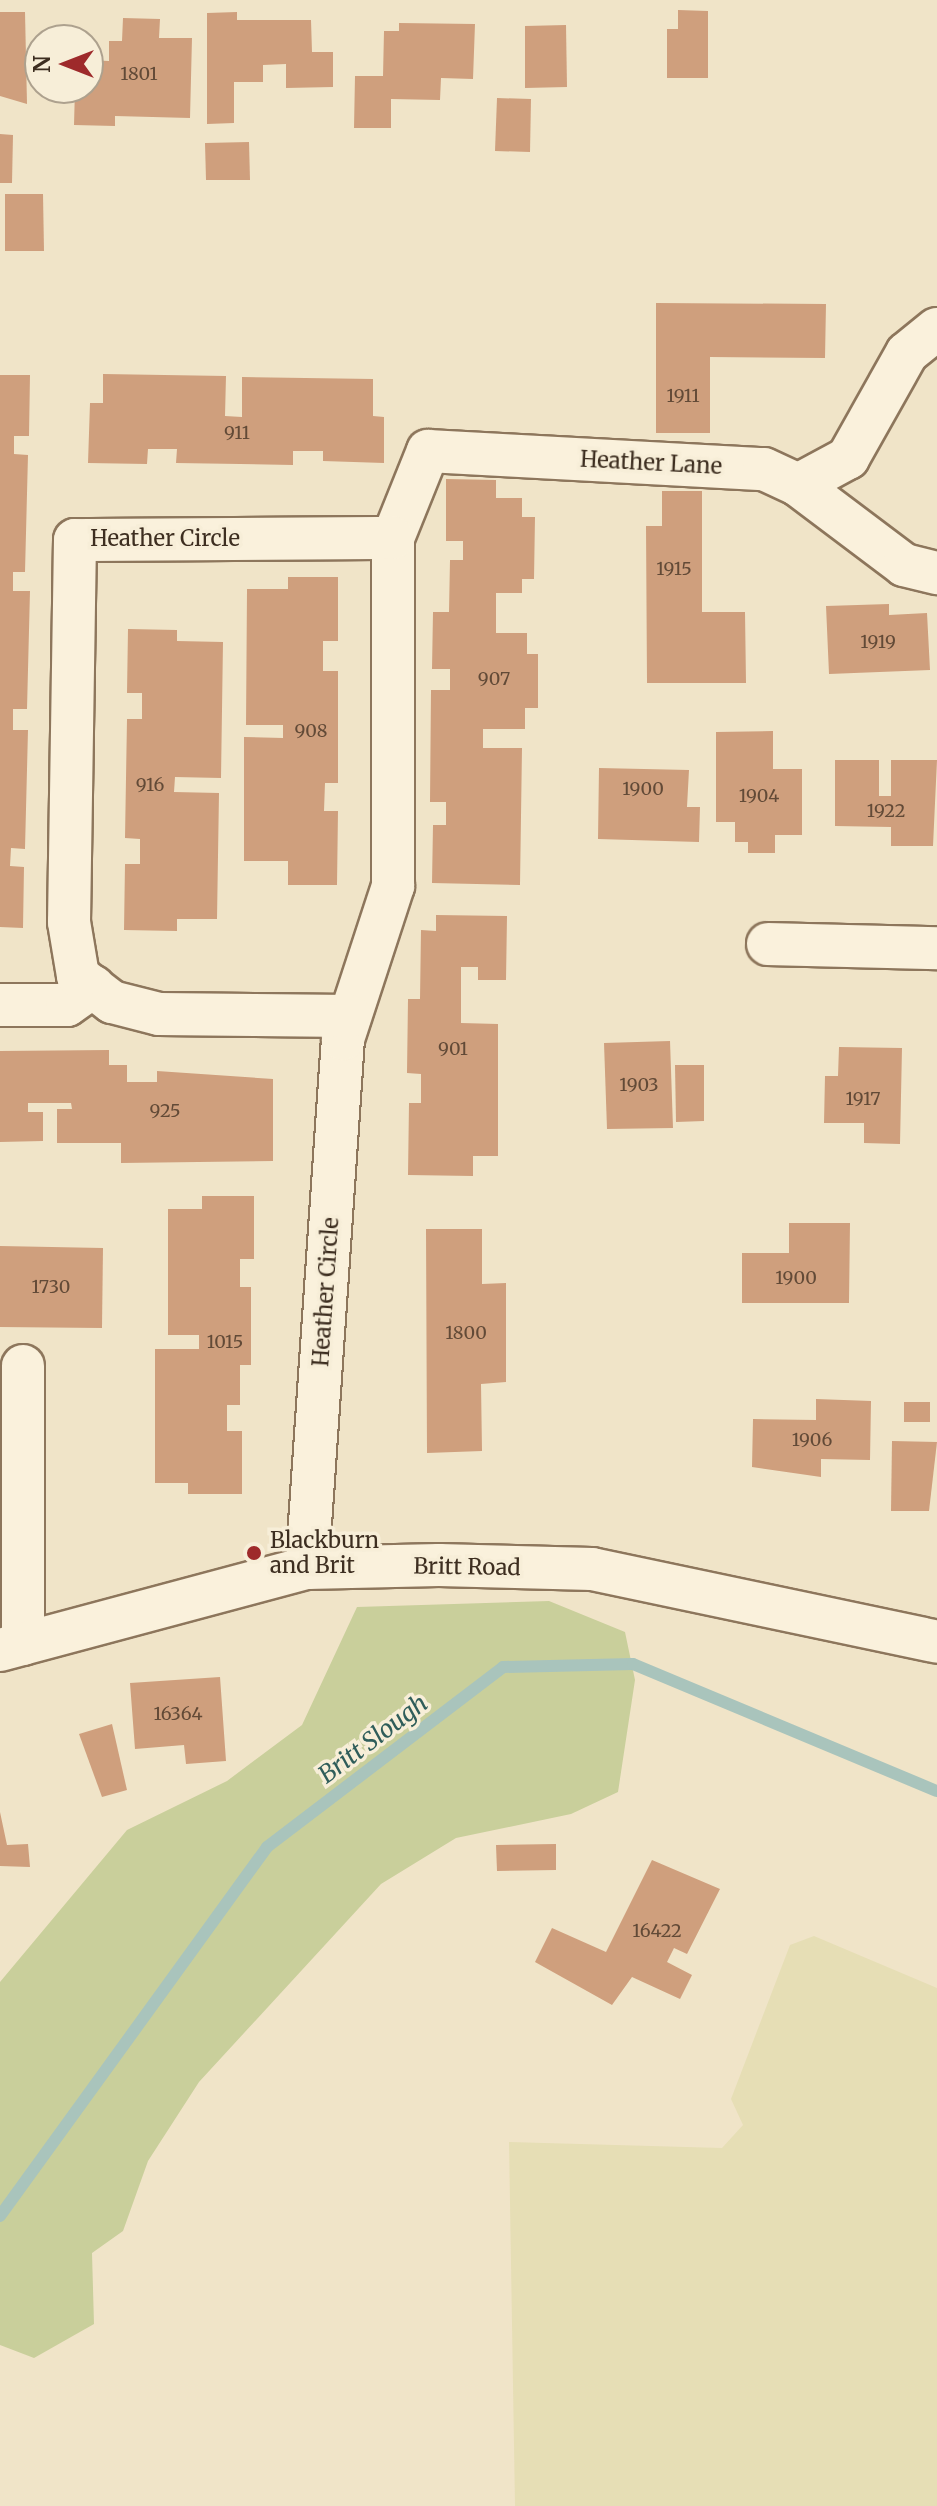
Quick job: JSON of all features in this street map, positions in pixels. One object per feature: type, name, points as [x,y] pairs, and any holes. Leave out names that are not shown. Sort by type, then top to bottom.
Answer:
[{"type":"street","points":[[798,485],[848,458],[907,353],[937,329]]},
{"type":"street","name":"Heather Lane","points":[[393,538],[428,451],[764,469],[798,485],[904,565],[937,573]]},
{"type":"street","name":"Heather Circle","points":[[93,987],[78,976],[69,922],[75,540],[393,538],[393,886],[350,1016],[307,1568]]},
{"type":"street","points":[[768,944],[937,948]]},
{"type":"street","points":[[0,1005],[67,1005],[93,987],[112,1002],[159,1014],[350,1016]]},
{"type":"street","points":[[12,1647],[23,1366]]},
{"type":"street","name":"Britt Road","points":[[12,1647],[307,1568],[592,1569],[937,1642]]},
{"type":"shaded area","points":[[814,1936],[937,1988],[937,2506],[515,2506],[509,2142],[722,2148],[743,2125],[731,2099],[790,1945]]},
{"type":"green space","points":[[549,1601],[625,1632],[635,1680],[618,1792],[571,1814],[456,1838],[381,1884],[199,2082],[148,2161],[123,2231],[92,2253],[94,2324],[34,2358],[0,2345],[0,1982],[127,1830],[227,1781],[302,1725],[357,1607]]},
{"type":"building","points":[[678,10],[708,11],[708,78],[667,78],[667,29],[678,29]]},
{"type":"building","points":[[0,12],[25,12],[24,103],[0,96]]},
{"type":"building","points":[[237,12],[237,20],[311,20],[312,52],[333,52],[333,87],[286,88],[286,64],[263,65],[263,82],[234,82],[234,123],[207,124],[207,13]]},
{"type":"building","points":[[123,18],[160,19],[159,38],[192,38],[190,118],[115,116],[115,126],[74,125],[75,104],[104,104],[104,61],[109,61],[109,41],[122,41]]},
{"type":"building","points":[[399,23],[475,24],[473,79],[441,78],[440,100],[391,99],[391,128],[354,128],[355,76],[383,76],[384,31],[399,31]]},
{"type":"building","points":[[566,25],[567,87],[525,88],[525,26]]},
{"type":"building","points":[[497,98],[531,99],[530,152],[495,151]]},
{"type":"building","points":[[0,134],[13,135],[12,183],[0,183]]},
{"type":"building","points":[[249,142],[250,180],[206,180],[205,143]]},
{"type":"building","points":[[5,194],[43,194],[44,251],[5,251]]},
{"type":"building","points":[[656,303],[826,304],[825,358],[710,357],[710,433],[656,433]]},
{"type":"building","points":[[103,374],[226,376],[225,416],[242,417],[242,377],[373,379],[373,416],[384,417],[384,463],[323,461],[323,451],[293,451],[293,465],[176,463],[177,449],[148,449],[147,464],[88,463],[90,403],[103,403]]},
{"type":"building","points":[[0,375],[30,375],[29,436],[14,436],[14,454],[28,455],[25,572],[13,572],[13,591],[30,591],[27,709],[13,709],[13,730],[28,730],[25,849],[11,848],[10,866],[24,867],[23,928],[0,927]]},
{"type":"building","points":[[446,479],[496,480],[496,498],[522,498],[522,517],[535,517],[534,579],[522,579],[522,593],[496,593],[496,633],[527,633],[527,654],[538,654],[538,708],[525,708],[525,729],[483,729],[483,748],[522,748],[520,885],[432,883],[433,825],[446,825],[446,802],[430,802],[431,690],[450,690],[450,669],[432,669],[433,612],[449,612],[450,560],[463,560],[463,541],[446,541]]},
{"type":"building","points":[[662,491],[702,491],[702,612],[745,612],[746,683],[647,683],[646,526],[662,526]]},
{"type":"building","points":[[288,577],[338,577],[338,641],[323,641],[323,671],[338,671],[338,783],[325,783],[324,811],[338,811],[337,885],[288,885],[288,861],[244,861],[244,737],[283,738],[283,725],[246,725],[247,589],[288,589]]},
{"type":"building","points":[[889,604],[889,615],[927,613],[930,670],[829,674],[826,606]]},
{"type":"building","points":[[128,629],[177,630],[177,641],[223,642],[221,778],[175,777],[174,792],[219,793],[217,919],[177,919],[177,931],[124,930],[125,864],[140,864],[140,839],[125,838],[127,719],[142,719],[142,693],[127,693]]},
{"type":"building","points":[[773,731],[773,769],[802,769],[802,835],[775,835],[775,853],[748,853],[748,842],[735,842],[735,822],[716,822],[716,732]]},
{"type":"building","points":[[835,760],[879,760],[879,796],[891,796],[891,760],[937,760],[933,846],[891,846],[891,827],[835,826]]},
{"type":"building","points":[[599,768],[689,770],[687,807],[700,807],[699,842],[598,839]]},
{"type":"building","points":[[436,915],[507,916],[506,980],[478,980],[478,967],[461,967],[461,1023],[498,1024],[498,1156],[473,1156],[473,1176],[408,1175],[409,1103],[421,1103],[421,1074],[407,1073],[408,999],[420,999],[421,930],[436,931]]},
{"type":"building","points":[[670,1041],[673,1128],[607,1129],[604,1043]]},
{"type":"building","points":[[839,1047],[902,1048],[900,1144],[864,1143],[864,1123],[824,1123],[825,1076],[838,1076]]},
{"type":"building","points":[[109,1050],[109,1065],[127,1065],[127,1082],[157,1082],[157,1071],[273,1079],[273,1161],[121,1163],[121,1143],[57,1143],[57,1109],[72,1109],[71,1103],[28,1103],[28,1112],[43,1112],[43,1141],[0,1142],[0,1051]]},
{"type":"building","points":[[675,1065],[704,1065],[704,1121],[676,1122]]},
{"type":"building","points":[[202,1196],[254,1196],[254,1259],[240,1259],[240,1287],[251,1287],[251,1365],[240,1365],[240,1405],[227,1405],[227,1431],[242,1431],[242,1494],[188,1494],[188,1483],[155,1483],[155,1349],[199,1349],[199,1335],[168,1335],[168,1209],[202,1209]]},
{"type":"building","points":[[789,1223],[850,1223],[849,1303],[742,1303],[742,1253],[789,1253]]},
{"type":"building","points":[[426,1229],[482,1229],[482,1284],[506,1283],[506,1382],[481,1384],[482,1451],[427,1453]]},
{"type":"building","points":[[0,1246],[103,1248],[102,1328],[0,1327]]},
{"type":"building","points":[[0,1380],[6,1380],[6,1432],[0,1432]]},
{"type":"building","points":[[816,1399],[871,1401],[870,1460],[821,1459],[821,1477],[752,1467],[753,1419],[816,1420]]},
{"type":"building","points":[[904,1402],[930,1402],[930,1422],[904,1422]]},
{"type":"building","points":[[892,1441],[937,1442],[929,1511],[891,1511]]},
{"type":"building","points":[[220,1677],[226,1761],[186,1764],[184,1745],[135,1749],[130,1683]]},
{"type":"building","points":[[112,1724],[127,1790],[102,1797],[79,1734]]},
{"type":"building","points":[[0,1812],[7,1845],[28,1844],[30,1867],[0,1866]]},
{"type":"building","points":[[556,1844],[556,1870],[497,1871],[496,1845]]},
{"type":"building","points":[[652,1860],[720,1889],[687,1954],[674,1948],[667,1962],[692,1975],[680,1999],[632,1977],[612,2005],[535,1962],[552,1928],[606,1952]]},
{"type":"waterway","name":"Britt Slough","points":[[0,2216],[267,1847],[503,1667],[633,1664],[937,1791]]},
{"type":"place","name":"Blackburn and Brit","points":[[254,1553]]}]
